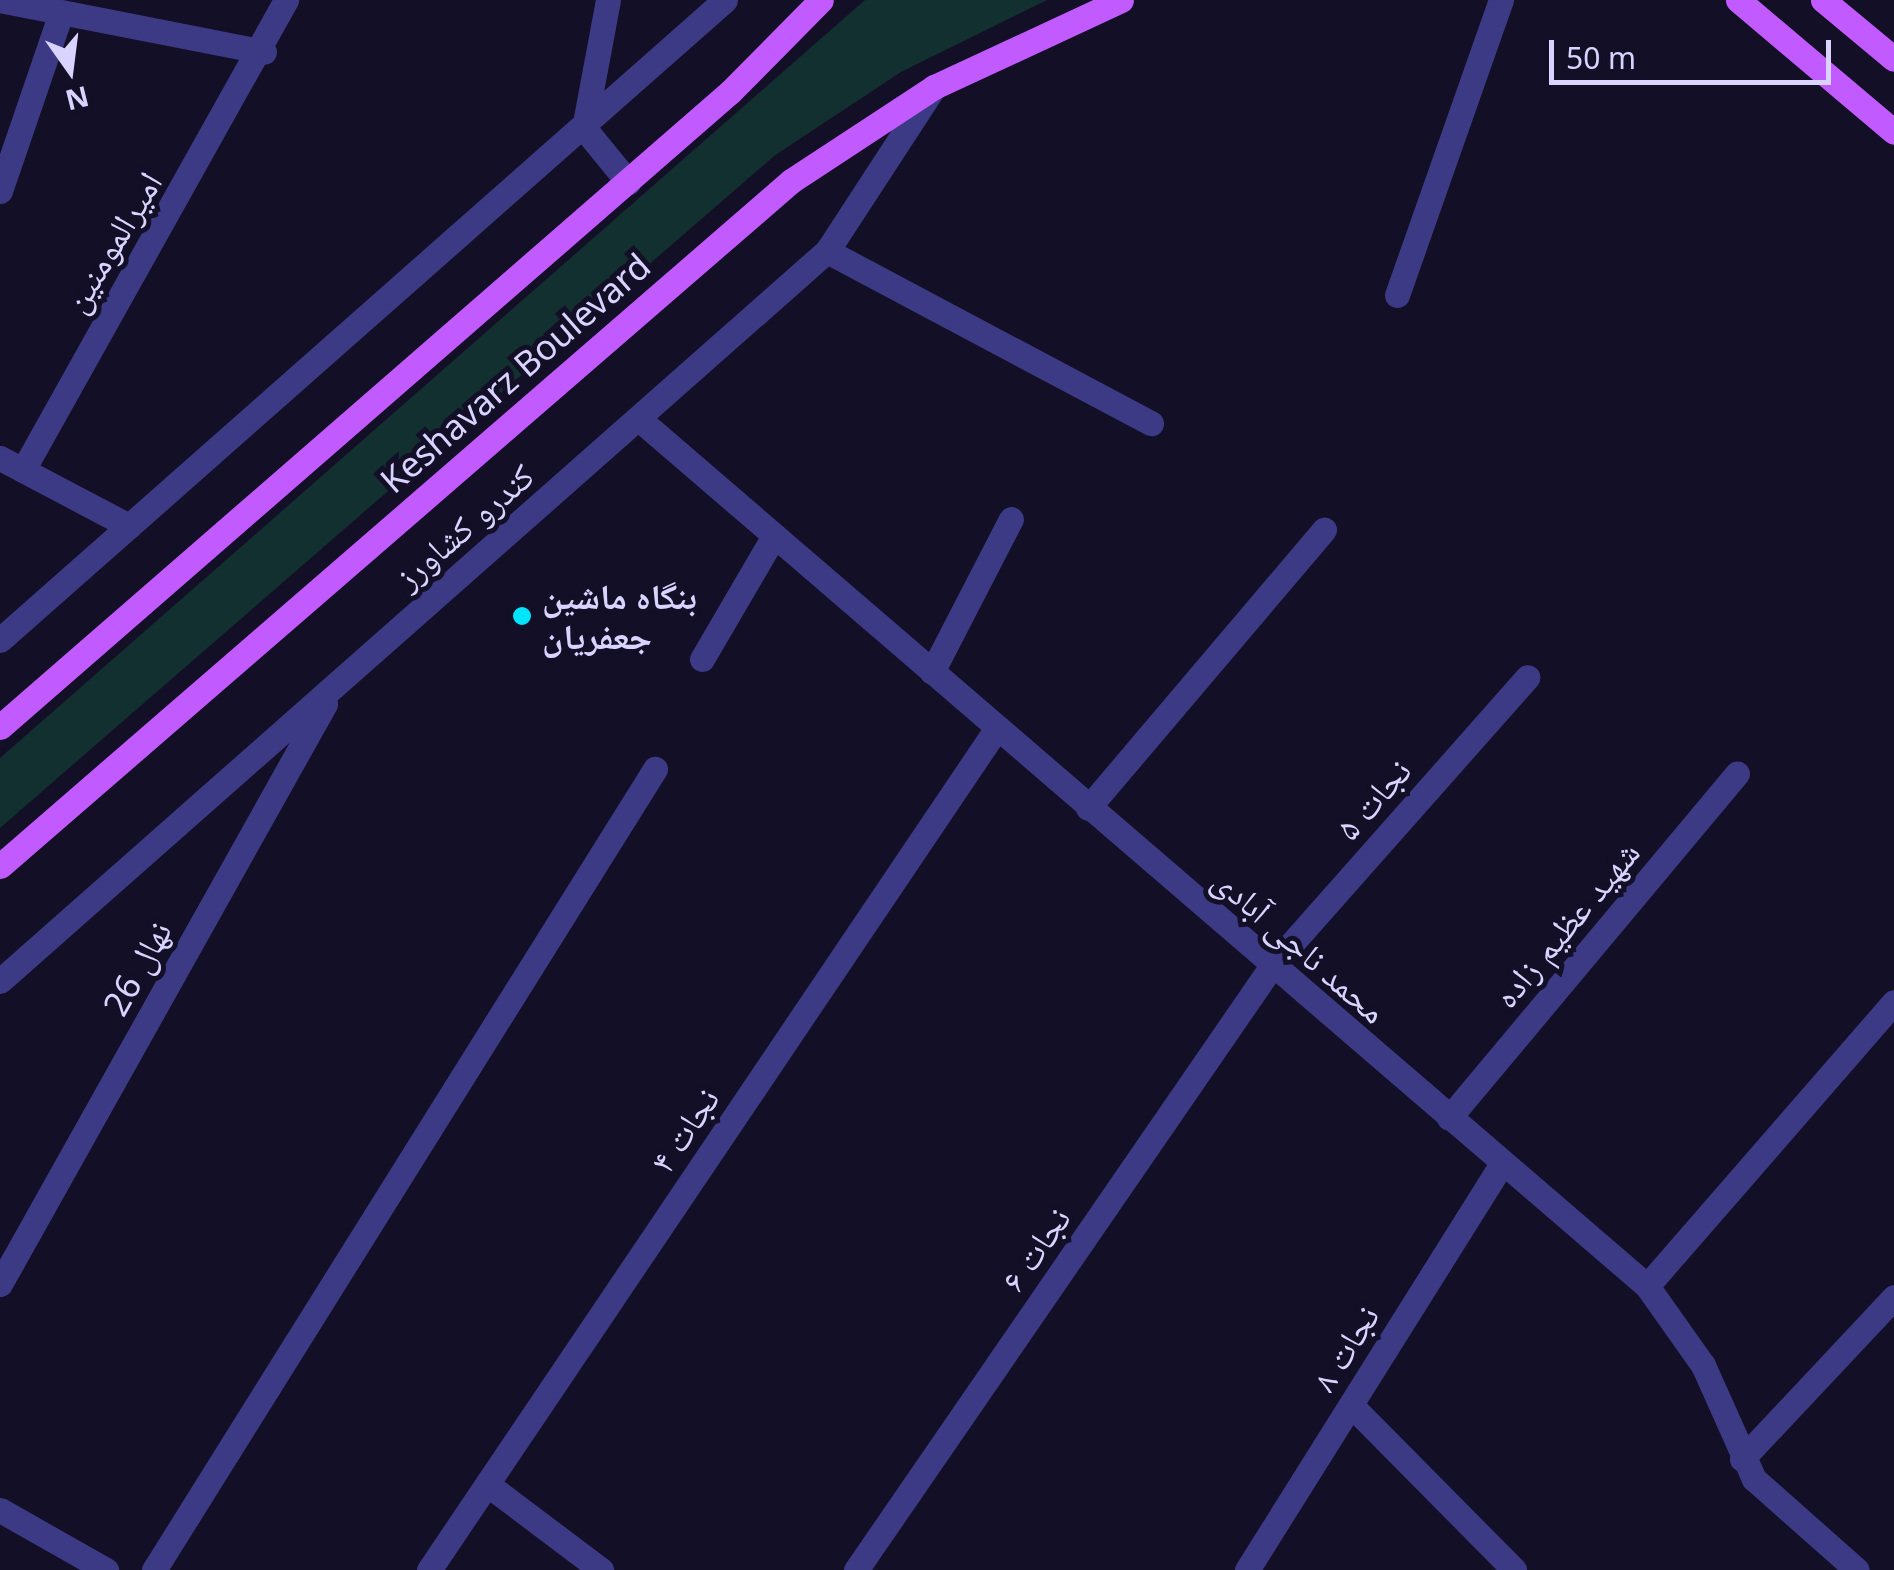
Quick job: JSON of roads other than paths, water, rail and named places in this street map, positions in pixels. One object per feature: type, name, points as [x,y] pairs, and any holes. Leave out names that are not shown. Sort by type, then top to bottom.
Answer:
[{"type":"main road","name":"Keshavarz Boulevard","points":[[0,726],[628,182],[821,0]]},
{"type":"main road","name":"Keshavarz Boulevard","points":[[0,866],[791,181],[934,87],[1122,0]]},
{"type":"main road","points":[[1738,0],[1894,132]]},
{"type":"main road","points":[[1823,0],[1894,58]]},
{"type":"street","points":[[0,0],[264,52]]},
{"type":"street","name":"امیرالمومنین","points":[[12,464],[264,52],[286,0]]},
{"type":"street","points":[[608,0],[584,128],[628,182]]},
{"type":"street","points":[[0,640],[726,0]]},
{"type":"street","points":[[1398,295],[1501,0]]},
{"type":"street","points":[[0,192],[61,13]]},
{"type":"street","name":"کندرو کشاورز","points":[[0,981],[826,251],[934,87]]},
{"type":"street","points":[[826,251],[1151,424]]},
{"type":"street","name":"محمد ناجی آبادی","points":[[638,419],[1646,1286],[1702,1365],[1742,1460],[1857,1570]]},
{"type":"street","points":[[12,464],[129,526]]},
{"type":"street","points":[[932,672],[1010,519]]},
{"type":"street","points":[[1088,808],[1324,530]]},
{"type":"street","points":[[702,658],[774,536]]},
{"type":"street","name":"نجات ۵","points":[[1271,967],[1528,677]]},
{"type":"street","name":"نهال 26","points":[[0,1284],[335,686]]},
{"type":"street","name":"نجات ۴","points":[[429,1570],[997,728]]},
{"type":"street","points":[[154,1570],[655,769]]},
{"type":"street","name":"شهید عظیم زاده","points":[[1449,1118],[1736,774]]},
{"type":"street","name":"نجات ۶","points":[[856,1570],[1271,967]]},
{"type":"street","points":[[1646,1286],[1894,1002]]},
{"type":"street","name":"نجات ۸","points":[[1247,1570],[1502,1164]]},
{"type":"street","points":[[1742,1460],[1894,1297]]},
{"type":"street","points":[[1351,1405],[1514,1570]]},
{"type":"street","points":[[487,1484],[601,1570]]},
{"type":"street","points":[[0,1510],[106,1570]]},
{"type":"place","name":"بنگاه ماشین جعفریان","points":[[522,616]]}]
